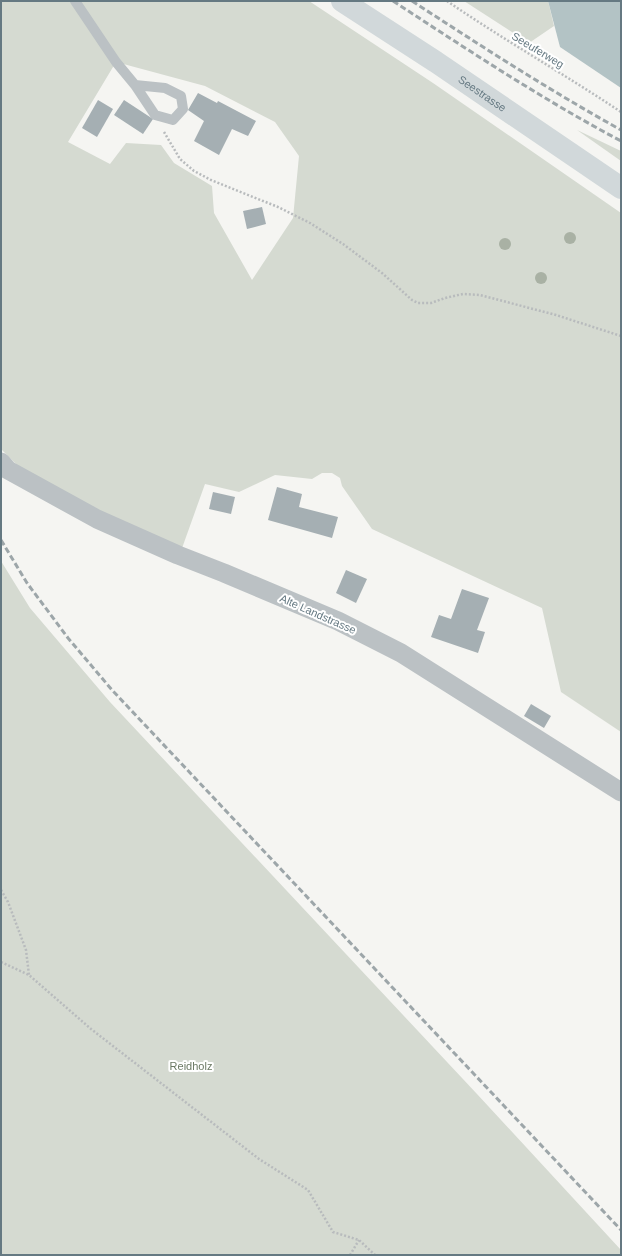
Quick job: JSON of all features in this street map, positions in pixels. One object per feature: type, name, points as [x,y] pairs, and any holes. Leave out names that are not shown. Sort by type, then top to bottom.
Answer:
[{"type":"main road","name":"Seestrasse","points":[[342,1],[436,62],[621,188]]},
{"type":"street","name":"Alte Landstrasse","points":[[1,462],[8,470],[97,519],[178,555],[338,621],[401,653],[621,792]]},
{"type":"lane","points":[[75,1],[116,62],[135,85],[155,115],[173,120],[183,109],[181,96],[165,88],[135,85]]},
{"type":"path","name":"Seeuferweg","points":[[447,1],[621,112]]},
{"type":"path","points":[[155,115],[173,150],[180,159],[194,171],[211,180],[278,207],[310,223],[343,244],[382,272],[412,300],[418,303],[431,303],[463,294],[480,295],[556,315],[621,336]]},
{"type":"path","points":[[1,890],[8,902],[26,950],[29,975]]},
{"type":"path","points":[[1,962],[29,975],[91,1029],[259,1159],[308,1190],[333,1232],[360,1240],[375,1255]]},
{"type":"path","points":[[350,1255],[360,1240]]},
{"type":"green space","points":[[1,1],[309,1],[433,83],[621,213],[621,732],[561,692],[542,608],[372,529],[342,486],[340,478],[332,473],[322,473],[312,479],[275,475],[239,492],[205,484],[181,551],[85,504],[18,466],[1,449]],"holes":[[[116,62],[205,86],[275,122],[299,156],[293,218],[252,280],[214,213],[212,186],[174,163],[161,145],[126,143],[110,164],[68,142]]]},
{"type":"green space","points":[[464,1],[548,1],[554,26],[529,43]]},
{"type":"green space","points":[[577,130],[621,151],[621,161]]},
{"type":"green space","name":"Reidholz","points":[[1,561],[30,608],[110,702],[477,1094],[621,1250],[621,1255],[1,1255]]},
{"type":"shaded area","points":[[548,1],[621,1],[621,88],[560,47]]},
{"type":"building","points":[[198,93],[217,103],[218,101],[256,121],[248,136],[232,129],[219,155],[194,141],[204,121],[188,110]]},
{"type":"building","points":[[98,100],[113,109],[97,137],[82,128]]},
{"type":"building","points":[[124,100],[153,119],[143,134],[114,115]]},
{"type":"building","points":[[262,207],[266,224],[247,229],[243,211]]},
{"type":"building","points":[[277,487],[302,494],[299,507],[338,517],[332,538],[268,520]]},
{"type":"building","points":[[213,492],[235,497],[231,514],[209,509]]},
{"type":"building","points":[[346,570],[367,579],[356,603],[336,593]]},
{"type":"building","points":[[462,589],[489,598],[477,630],[485,632],[478,653],[431,637],[439,615],[451,619]]},
{"type":"building","points":[[531,704],[551,716],[544,728],[524,716]]},
{"type":"railway","points":[[393,1],[477,56],[621,141]]},
{"type":"railway","points":[[412,1],[489,51],[621,130]]},
{"type":"railway","points":[[1,540],[27,583],[68,638],[112,690],[621,1230]]}]
